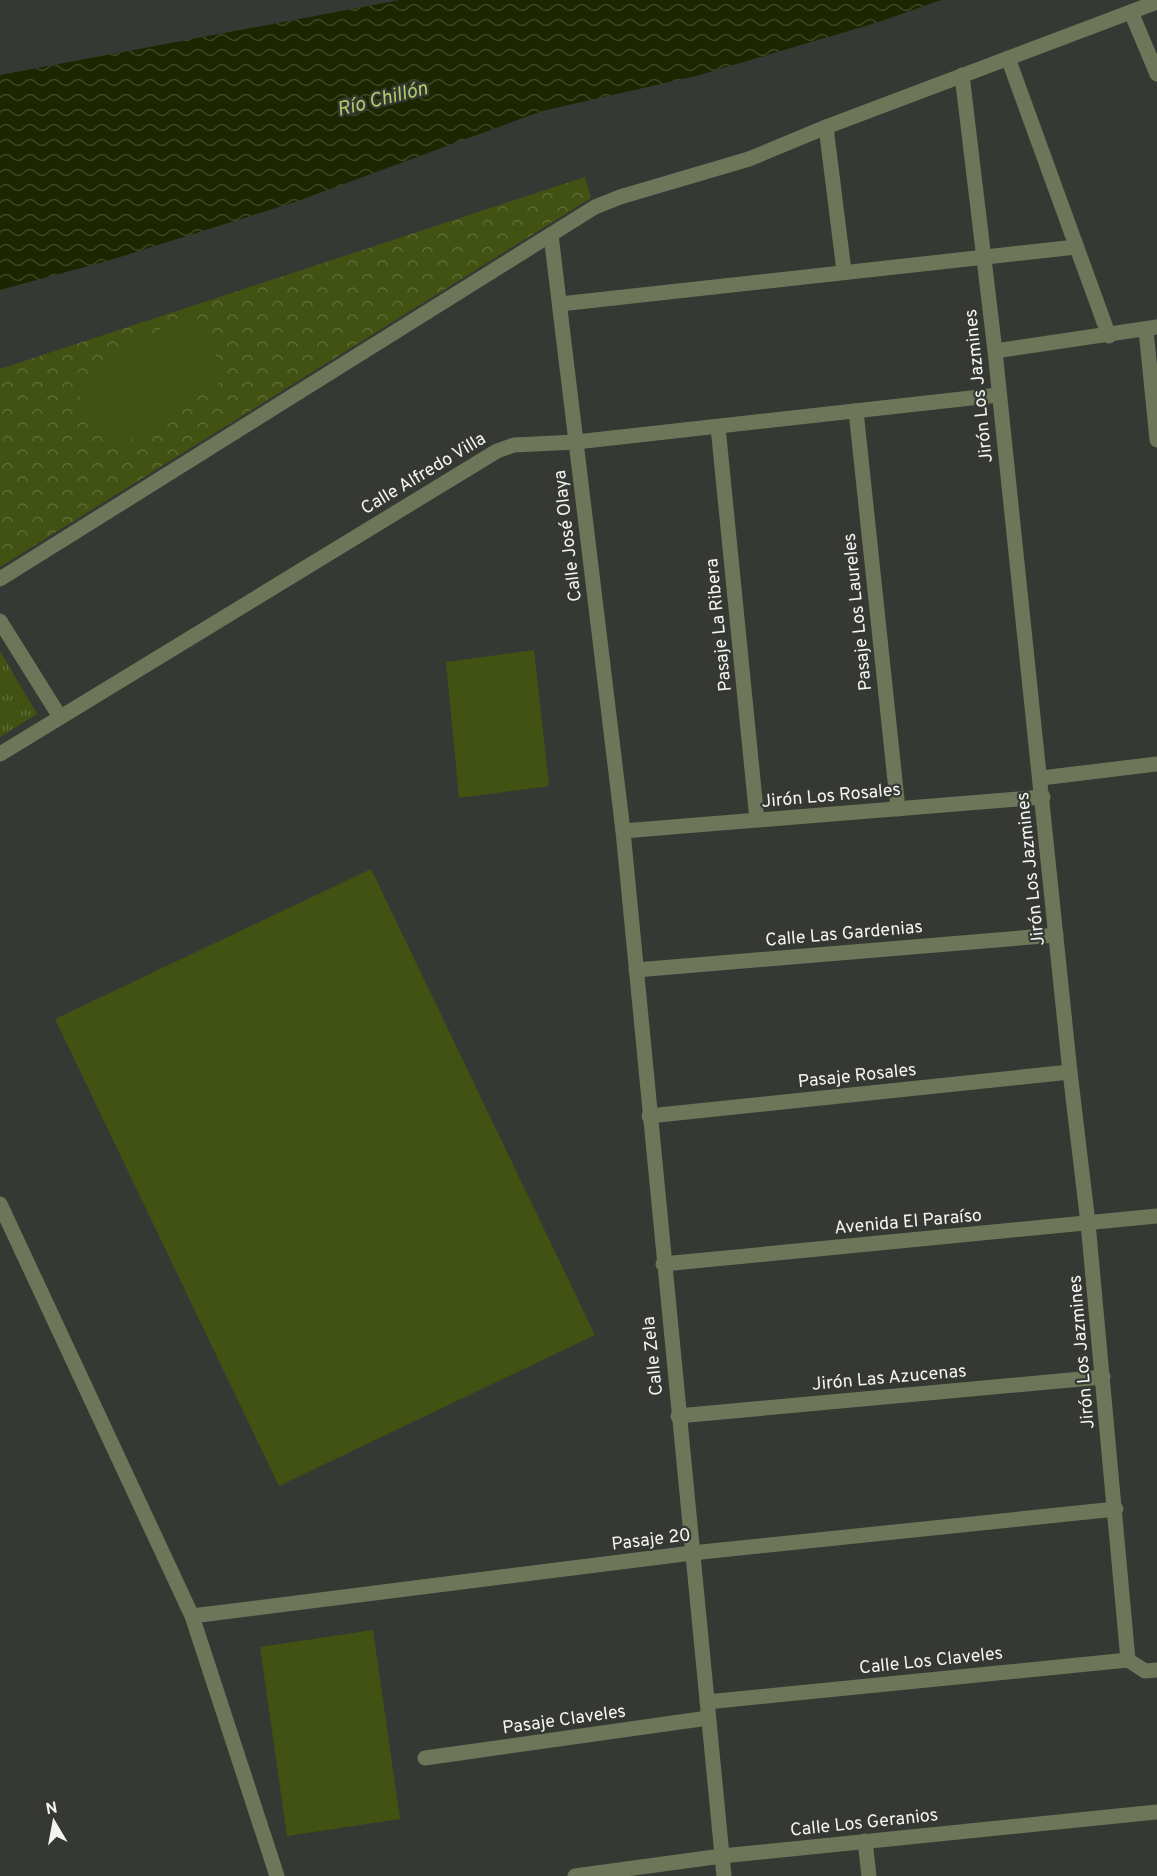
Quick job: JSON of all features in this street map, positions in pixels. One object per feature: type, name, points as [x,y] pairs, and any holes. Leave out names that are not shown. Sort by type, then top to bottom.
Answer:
[{"type":"street","points":[[0,579],[595,207],[620,197],[749,159],[826,127],[1157,2]]},
{"type":"street","points":[[1131,12],[1157,74]]},
{"type":"street","points":[[1008,58],[1109,336]]},
{"type":"street","name":"Jirón Los Jazmines","points":[[962,75],[995,351],[1070,1072],[1088,1223],[1116,1509],[1128,1660]]},
{"type":"street","points":[[826,127],[844,271]]},
{"type":"street","name":"Calle José Olaya","points":[[552,235],[623,831]]},
{"type":"street","points":[[560,304],[984,255],[1076,247]]},
{"type":"street","points":[[995,351],[1151,329],[1157,440]]},
{"type":"street","name":"Calle Alfredo Villa","points":[[0,754],[480,459],[514,446],[576,442],[998,395]]},
{"type":"street","name":"Pasaje Los Laureles","points":[[856,411],[898,809]]},
{"type":"street","name":"Pasaje La Ribera","points":[[718,427],[757,820]]},
{"type":"street","points":[[0,621],[60,717]]},
{"type":"street","points":[[1041,778],[1157,764]]},
{"type":"street","name":"Jirón Los Rosales","points":[[623,831],[1043,797]]},
{"type":"street","name":"Calle Zela","points":[[623,831],[663,1264],[724,1876]]},
{"type":"street","name":"Calle Las Gardenias","points":[[636,970],[1056,935]]},
{"type":"street","name":"Pasaje Rosales","points":[[649,1116],[1070,1072]]},
{"type":"street","points":[[0,1204],[192,1616],[277,1876]]},
{"type":"street","name":"Avenida El Paraíso","points":[[663,1264],[1157,1216]]},
{"type":"street","name":"Jirón Las Azucenas","points":[[678,1416],[1103,1377]]},
{"type":"street","name":"Pasaje 20","points":[[192,1616],[692,1553],[1116,1509]]},
{"type":"street","name":"Calle Los Claveles","points":[[707,1702],[1128,1660],[1145,1671],[1157,1670]]},
{"type":"street","name":"Pasaje Claveles","points":[[425,1758],[708,1718]]},
{"type":"street","name":"Calle Los Geranios","points":[[575,1876],[722,1856],[1157,1812]]},
{"type":"street","points":[[865,1841],[869,1876]]},
{"type":"green space","points":[[585,177],[591,198],[0,567],[0,369]]},
{"type":"green space","points":[[187,312],[229,376],[115,450],[73,385]]},
{"type":"green space","points":[[534,650],[549,786],[459,798],[446,662]]},
{"type":"green space","points":[[0,651],[37,714],[0,737]]},
{"type":"green space","points":[[371,869],[595,1335],[279,1486],[55,1019]]},
{"type":"green space","points":[[373,1630],[400,1819],[287,1836],[260,1647]]},
{"type":"water","name":"Río Chillón","points":[[400,0],[941,0],[879,22],[696,76],[542,111],[295,202],[107,261],[0,290],[0,75]]}]
